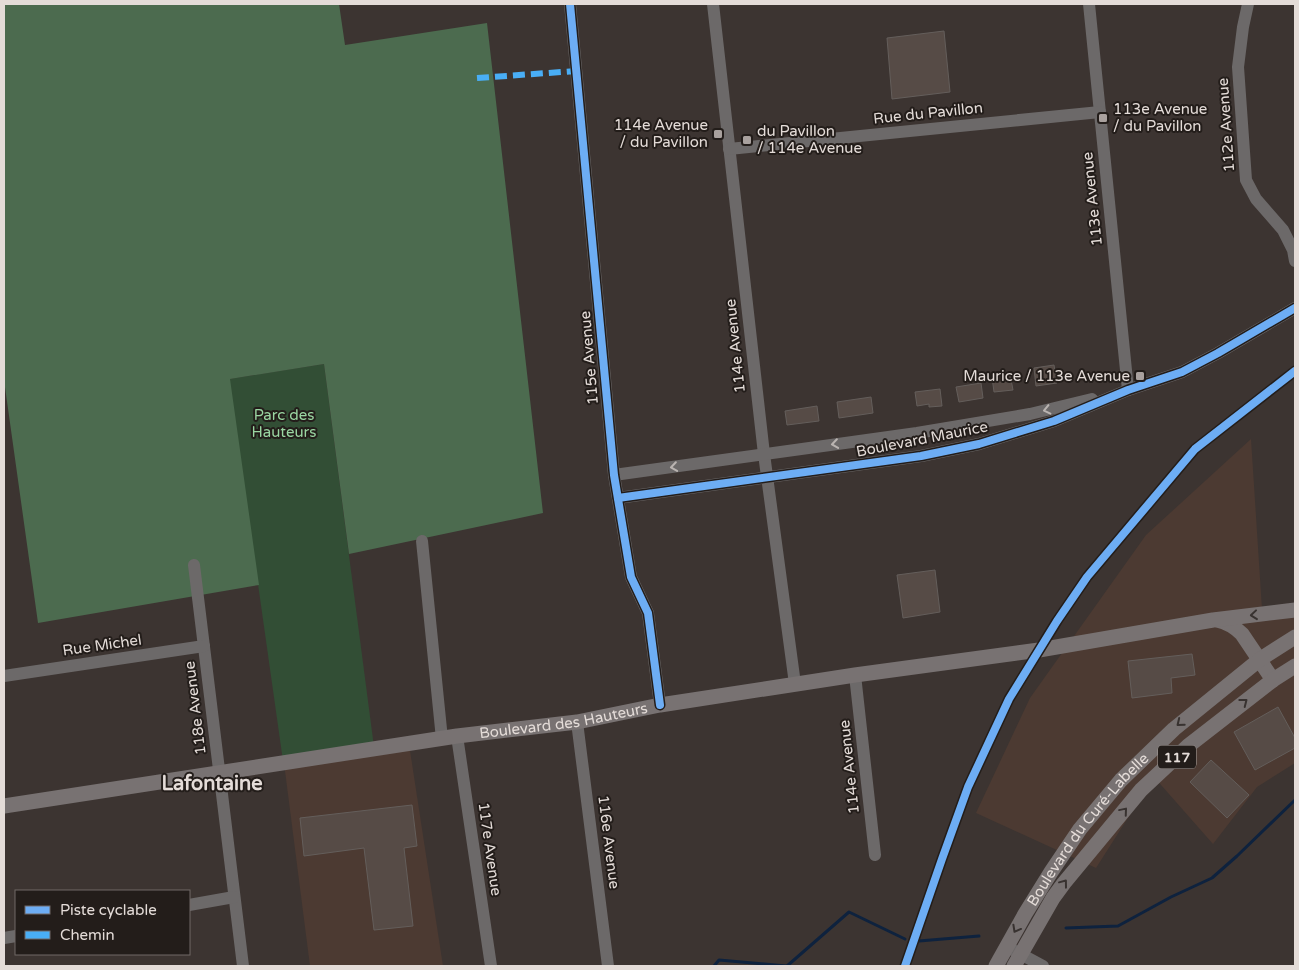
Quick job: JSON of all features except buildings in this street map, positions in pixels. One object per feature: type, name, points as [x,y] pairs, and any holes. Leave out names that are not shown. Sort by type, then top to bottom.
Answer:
[{"type":"main road","name":"Boulevard des Hauteurs","points":[[4,806],[457,736],[577,722],[660,705],[855,675],[1039,650],[1213,620],[1295,610]]},
{"type":"main road","points":[[1213,620],[1236,628],[1273,680]]},
{"type":"main road","name":"Boulevard du Curé-Labelle","points":[[996,966],[1038,891],[1080,829],[1121,780],[1174,729],[1259,660],[1295,637]]},
{"type":"main road","name":"Boulevard du Curé-Labelle","points":[[1017,960],[1053,898],[1141,790],[1188,746],[1273,680],[1295,666]]},
{"type":"street","name":"115e Avenue","points":[[570,4],[614,475],[631,577],[648,613],[660,705]]},
{"type":"street","name":"114e Avenue","points":[[713,4],[764,454],[795,684]]},
{"type":"street","name":"113e Avenue","points":[[1089,4],[1128,390]]},
{"type":"street","name":"112e Avenue","points":[[1248,4],[1242,27],[1238,67],[1246,180],[1256,200],[1283,230],[1293,250],[1295,261]]},
{"type":"street","name":"Rue du Pavillon","points":[[729,149],[1100,112]]},
{"type":"street","name":"Boulevard Maurice","points":[[618,498],[901,459],[979,444],[1054,421],[1128,390],[1182,372],[1295,308]]},
{"type":"street","name":"Boulevard Maurice","points":[[614,475],[901,436],[1030,414],[1128,390]]},
{"type":"street","name":"Boulevard Maurice","points":[[901,436],[901,459]]},
{"type":"street","points":[[422,541],[442,739]]},
{"type":"street","name":"118e Avenue","points":[[194,565],[243,966]]},
{"type":"street","name":"Rue Michel","points":[[4,676],[204,646]]},
{"type":"street","name":"114e Avenue","points":[[855,675],[875,855]]},
{"type":"street","name":"116e Avenue","points":[[577,722],[608,966]]},
{"type":"street","name":"117e Avenue","points":[[457,736],[491,966]]},
{"type":"street","points":[[190,905],[234,897]]},
{"type":"street","points":[[1006,947],[1017,960],[1043,966]]},
{"type":"shaded area","points":[[1251,439],[1262,609],[1295,607],[1295,763],[1257,787],[1213,844],[1154,777],[1096,868],[976,813],[1030,698],[1146,535]]},
{"type":"shaded area","points":[[409,744],[443,966],[310,966],[284,763]]},
{"type":"green space","points":[[4,4],[339,4],[345,45],[487,23],[543,513],[349,554],[324,364],[230,379],[259,585],[38,623],[4,380]]},
{"type":"green space","name":"Parc des Hauteurs","points":[[324,364],[374,747],[283,761],[229,379]]},
{"type":"waterway","points":[[1066,928],[1118,926],[1171,897],[1212,878],[1295,800]]},
{"type":"waterway","points":[[787,966],[849,912],[905,939]]},
{"type":"waterway","points":[[919,941],[979,936]]},
{"type":"waterway","points":[[714,966],[719,960],[786,966]]},
{"type":"marked path","points":[[477,78],[576,71]]},
{"type":"cycle path","points":[[570,4],[614,475],[631,577],[648,613],[660,705]]},
{"type":"cycle path","points":[[618,498],[921,456],[979,444],[1054,421],[1128,390],[1182,372],[1295,308]]},
{"type":"cycle path","points":[[905,966],[968,787],[1009,699],[1057,621],[1087,577],[1195,449],[1295,371]]},
{"type":"place","name":"113e Avenue / du Pavillon","points":[[1103,118]]},
{"type":"place","name":"114e Avenue / du Pavillon","points":[[718,134]]},
{"type":"place","name":"du Pavillon / 114e Avenue","points":[[747,140]]},
{"type":"place","name":"Maurice / 113e Avenue","points":[[1140,376]]},
{"type":"district","name":"Lafontaine","points":[[212,784]]}]
